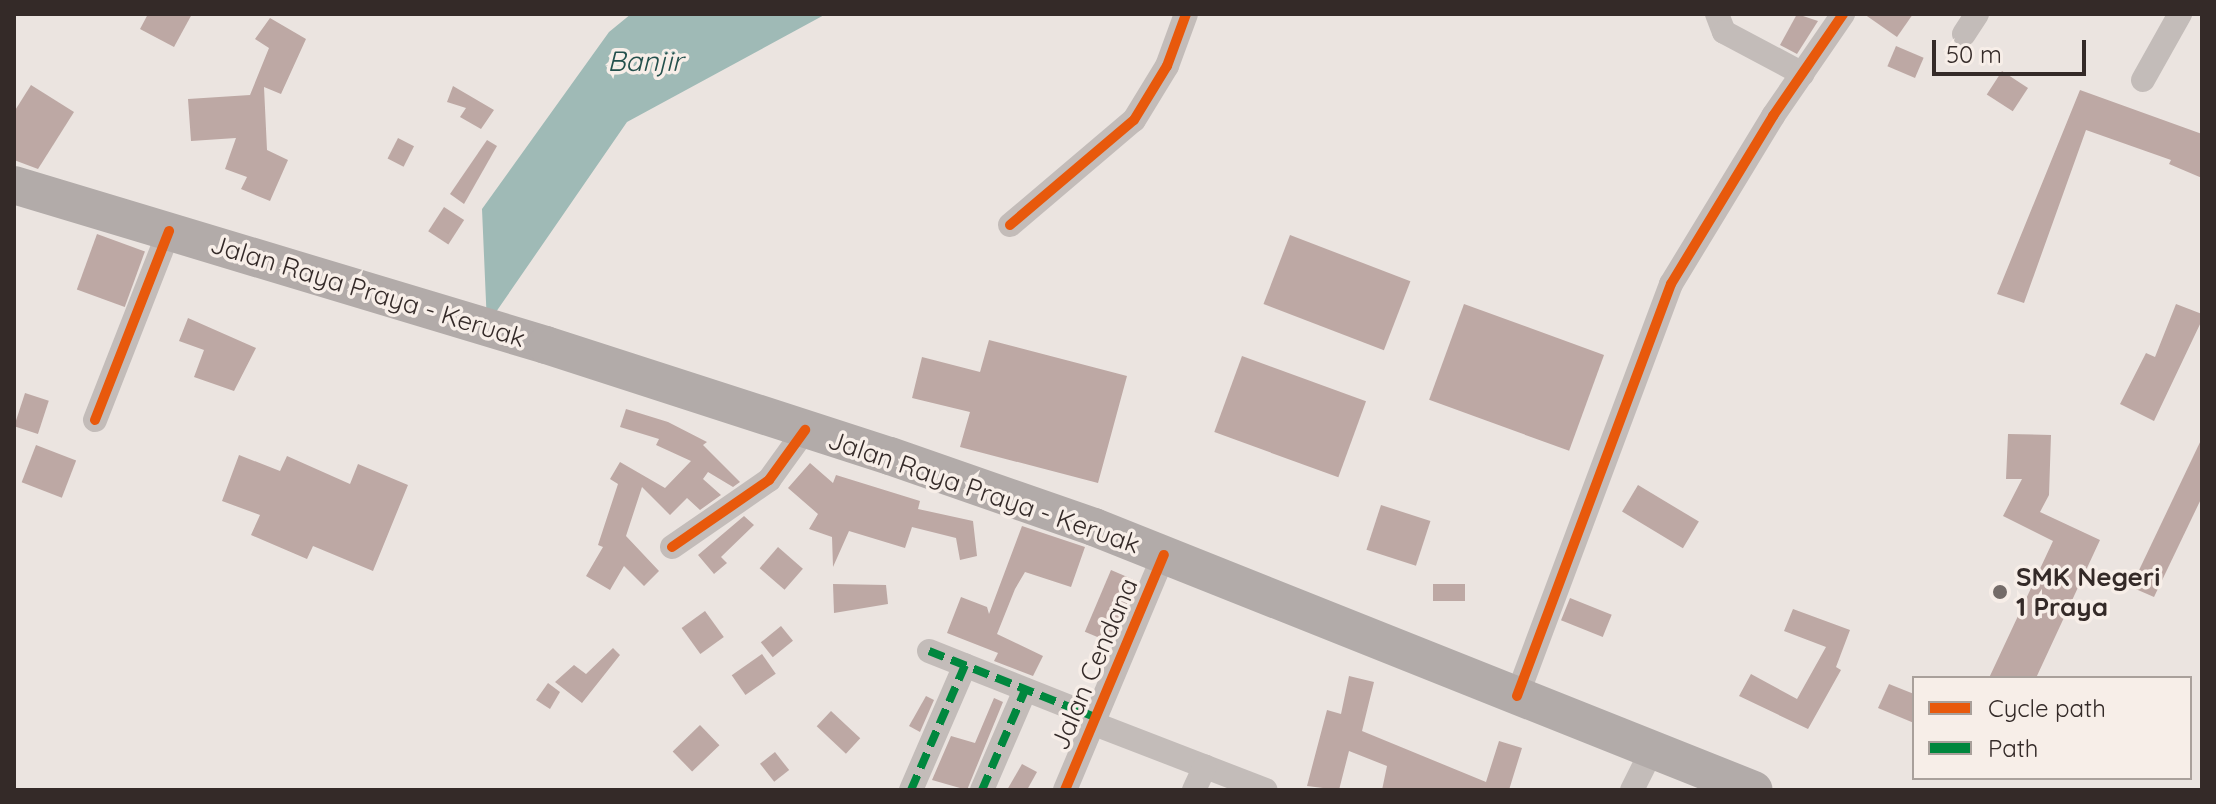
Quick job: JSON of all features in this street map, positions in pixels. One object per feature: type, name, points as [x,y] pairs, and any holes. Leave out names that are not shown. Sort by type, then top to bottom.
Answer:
[{"type":"main road","name":"Jalan Raya Praya - Keruak","points":[[14,185],[805,430],[1164,555],[1754,790]]},
{"type":"street","points":[[1010,225],[1134,120],[1167,66],[1186,14]]},
{"type":"street","points":[[1717,14],[1724,32],[1803,74]]},
{"type":"street","points":[[1517,696],[1671,284],[1843,14]]},
{"type":"street","points":[[2143,80],[2180,14]]},
{"type":"street","points":[[95,420],[169,231]]},
{"type":"street","points":[[672,547],[774,476],[805,430]]},
{"type":"street","name":"Jalan Cendana","points":[[1065,790],[1164,555]]},
{"type":"street","points":[[929,651],[1266,790]]},
{"type":"street","points":[[911,790],[965,665]]},
{"type":"street","points":[[982,790],[1025,690]]},
{"type":"street","points":[[1632,790],[1652,750]]},
{"type":"street","points":[[1194,790],[1205,766]]},
{"type":"water","name":"Banjir","points":[[631,14],[826,14],[627,122],[487,325],[482,209],[609,32]]},
{"type":"building","points":[[148,14],[192,14],[174,47],[140,29]]},
{"type":"building","points":[[1797,14],[1818,21],[1797,54],[1780,45]]},
{"type":"building","points":[[1864,14],[1913,14],[1897,37]]},
{"type":"building","points":[[270,18],[306,39],[281,94],[264,87],[267,150],[288,160],[270,201],[241,189],[247,177],[225,169],[236,138],[191,141],[188,99],[250,95],[269,48],[255,39]]},
{"type":"building","points":[[1896,46],[1924,58],[1915,78],[1887,66]]},
{"type":"building","points":[[2002,71],[2028,88],[2013,111],[1987,94]]},
{"type":"building","points":[[31,85],[74,112],[38,169],[14,160],[14,112]]},
{"type":"building","points":[[453,86],[494,110],[481,129],[460,117],[466,108],[447,102]]},
{"type":"building","points":[[2080,90],[2202,134],[2202,178],[2169,164],[2171,160],[2086,130],[2024,303],[1997,294]]},
{"type":"building","points":[[398,138],[414,146],[404,167],[388,158]]},
{"type":"building","points":[[487,140],[497,146],[464,204],[450,194]]},
{"type":"building","points":[[444,207],[464,220],[448,244],[428,231]]},
{"type":"building","points":[[97,234],[145,251],[125,307],[77,289]]},
{"type":"building","points":[[1290,235],[1410,281],[1384,350],[1263,304]]},
{"type":"building","points":[[1464,304],[1604,355],[1569,451],[1429,400]]},
{"type":"building","points":[[2176,304],[2202,314],[2202,320],[2154,421],[2120,404],[2146,353],[2155,357]]},
{"type":"building","points":[[188,318],[256,348],[234,391],[194,377],[204,350],[179,341]]},
{"type":"building","points":[[989,340],[1127,376],[1098,483],[960,447],[970,412],[912,398],[922,357],[980,372]]},
{"type":"building","points":[[1242,356],[1366,401],[1338,477],[1214,432]]},
{"type":"building","points":[[25,393],[49,401],[38,434],[14,426]]},
{"type":"building","points":[[626,409],[668,422],[707,442],[703,445],[740,482],[733,487],[708,472],[703,479],[721,495],[700,510],[687,498],[670,515],[642,487],[626,536],[659,571],[644,586],[624,566],[610,590],[586,576],[603,547],[598,545],[618,484],[610,479],[620,462],[665,488],[691,461],[656,445],[659,439],[620,427]]},
{"type":"building","points":[[2008,434],[2051,435],[2049,495],[2040,512],[2100,540],[2037,676],[1990,676],[2053,541],[2003,516],[2022,479],[2006,479]]},
{"type":"building","points":[[2202,438],[2202,497],[2154,597],[2131,587]]},
{"type":"building","points":[[36,445],[76,460],[62,498],[22,482]]},
{"type":"building","points":[[239,455],[280,471],[287,456],[350,484],[358,464],[408,485],[373,571],[313,546],[307,559],[251,535],[260,515],[222,501]]},
{"type":"building","points":[[810,463],[833,483],[836,475],[920,501],[918,509],[973,521],[977,556],[960,560],[956,538],[912,527],[905,548],[849,531],[833,567],[832,537],[809,529],[818,514],[788,488]]},
{"type":"building","points":[[1638,485],[1699,522],[1683,548],[1622,512]]},
{"type":"building","points":[[1381,505],[1430,521],[1416,566],[1366,550]]},
{"type":"building","points":[[744,516],[754,525],[721,557],[727,563],[714,574],[698,555]]},
{"type":"building","points":[[1022,526],[1085,547],[1071,587],[1025,572],[1015,589],[997,634],[1043,656],[1033,676],[994,661],[998,653],[947,633],[961,597],[987,607],[989,614]]},
{"type":"building","points":[[778,547],[803,569],[785,590],[760,568]]},
{"type":"building","points":[[1111,570],[1137,581],[1111,643],[1085,632]]},
{"type":"building","points":[[833,584],[886,585],[888,604],[834,613]]},
{"type":"building","points":[[1433,584],[1465,584],[1465,601],[1433,601]]},
{"type":"building","points":[[1570,598],[1612,615],[1603,637],[1561,620]]},
{"type":"building","points":[[1793,609],[1850,630],[1836,667],[1841,670],[1808,729],[1739,696],[1751,674],[1797,699],[1826,647],[1784,631]]},
{"type":"building","points":[[705,611],[724,637],[700,654],[682,628]]},
{"type":"building","points":[[781,626],[793,641],[773,657],[761,642]]},
{"type":"building","points":[[613,648],[620,655],[582,703],[555,682],[574,665],[586,674]]},
{"type":"building","points":[[762,654],[776,674],[745,695],[732,675]]},
{"type":"building","points":[[1349,676],[1374,682],[1362,731],[1486,782],[1499,741],[1522,748],[1509,790],[1382,790],[1387,766],[1349,751],[1339,790],[1307,786],[1327,710],[1341,714]]},
{"type":"building","points":[[548,683],[560,692],[550,709],[536,700]]},
{"type":"building","points":[[1889,684],[1912,693],[1912,722],[1878,708]]},
{"type":"building","points":[[926,696],[934,700],[920,732],[909,726]]},
{"type":"building","points":[[994,698],[1003,702],[967,790],[932,780],[951,736],[975,743]]},
{"type":"building","points":[[831,711],[860,738],[846,754],[817,726]]},
{"type":"building","points":[[700,725],[719,745],[692,772],[673,751]]},
{"type":"building","points":[[775,752],[789,770],[774,782],[760,764]]},
{"type":"building","points":[[1022,764],[1037,772],[1027,790],[1007,790]]},
{"type":"marked path","points":[[929,651],[1095,717]]},
{"type":"marked path","points":[[911,790],[965,665]]},
{"type":"marked path","points":[[982,790],[1025,690]]},
{"type":"cycle path","points":[[1010,225],[1134,120],[1167,66],[1186,14]]},
{"type":"cycle path","points":[[1517,696],[1671,284],[1773,116],[1843,14]]},
{"type":"cycle path","points":[[95,420],[169,231]]},
{"type":"cycle path","points":[[672,547],[769,480],[805,430]]},
{"type":"cycle path","points":[[1065,790],[1164,555]]},
{"type":"place","name":"SMK Negeri 1 Praya","points":[[2000,592]]}]
